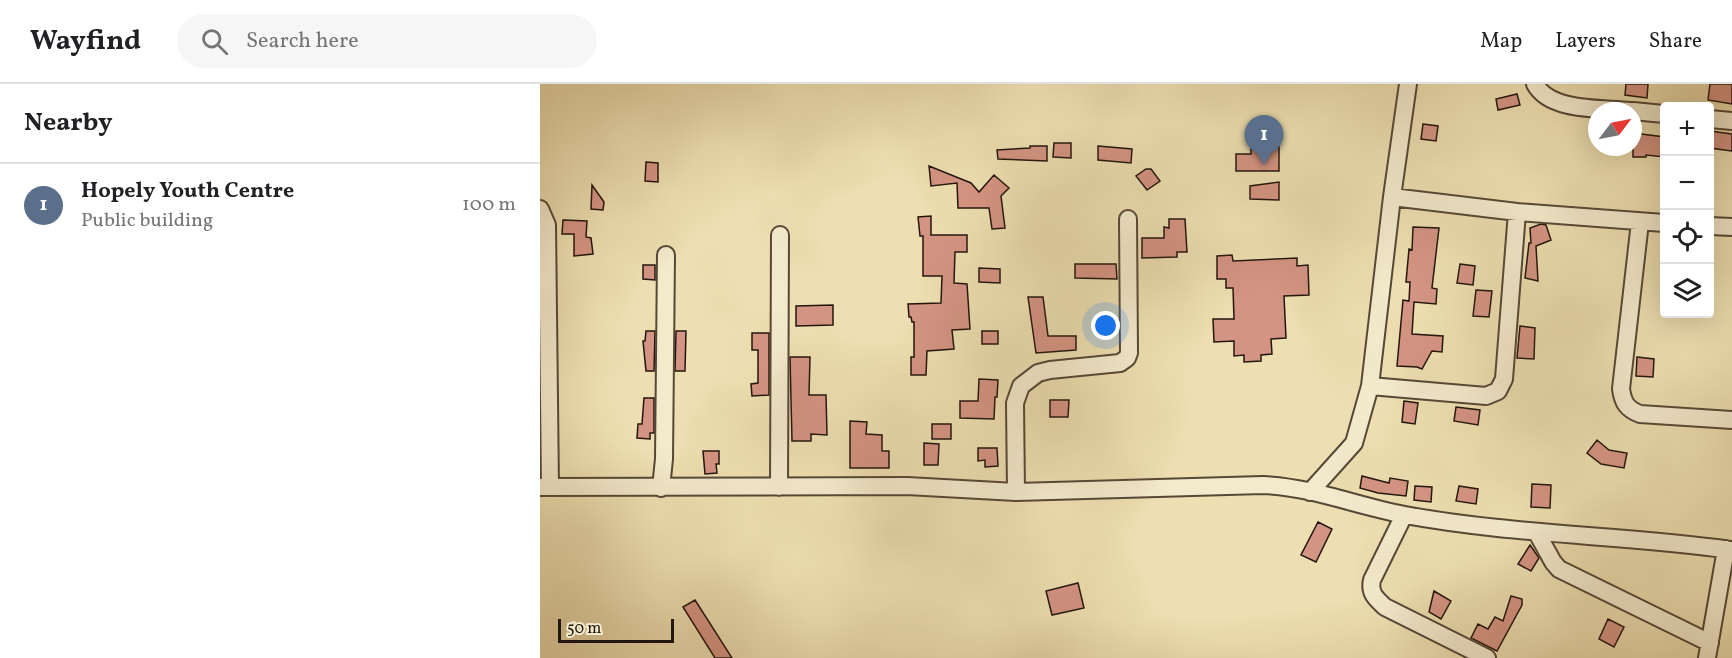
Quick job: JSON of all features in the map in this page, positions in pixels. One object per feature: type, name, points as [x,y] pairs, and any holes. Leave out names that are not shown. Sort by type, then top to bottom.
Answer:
[{"type":"street","points":[[1310,492],[1354,443],[1370,386],[1408,84]]},
{"type":"street","points":[[1535,84],[1542,95],[1561,104],[1588,107]]},
{"type":"street","points":[[1642,112],[1660,114]]},
{"type":"street","points":[[1714,119],[1732,121]]},
{"type":"street","points":[[1392,197],[1517,212],[1660,223]]},
{"type":"street","points":[[540,209],[547,225],[544,357],[545,487],[907,486],[1016,492],[1263,484],[1286,486],[1404,515],[1537,532],[1729,550],[1709,650],[1559,569],[1537,532]]},
{"type":"street","points":[[1370,386],[1486,396],[1498,391],[1504,379],[1517,212]]},
{"type":"street","points":[[1016,492],[1015,403],[1021,386],[1038,373],[1120,363],[1127,358],[1129,353],[1128,219]]},
{"type":"street","points":[[1640,222],[1621,389],[1626,405],[1631,411],[1640,414],[1732,420]]},
{"type":"street","points":[[1714,226],[1732,227]]},
{"type":"street","points":[[779,487],[780,235]]},
{"type":"street","points":[[661,488],[664,459],[666,255]]},
{"type":"street","points":[[1404,515],[1372,580],[1370,587],[1373,595],[1385,607],[1486,658]]},
{"type":"building","points":[[1626,84],[1648,84],[1647,98],[1625,95]]},
{"type":"building","points":[[1710,84],[1732,84],[1732,104],[1708,100]]},
{"type":"building","points":[[1517,94],[1520,105],[1498,110],[1496,99]]},
{"type":"building","points":[[1423,124],[1438,126],[1436,141],[1421,139]]},
{"type":"building","points":[[1251,130],[1279,130],[1279,171],[1236,171],[1236,154],[1251,154]]},
{"type":"building","points":[[1714,132],[1732,134],[1732,151],[1714,149]]},
{"type":"building","points":[[1642,134],[1660,136],[1660,156],[1633,157],[1642,156]]},
{"type":"building","points":[[1054,143],[1071,143],[1071,158],[1053,157]]},
{"type":"building","points":[[1030,146],[1047,146],[1047,161],[998,159],[997,150],[1030,148]]},
{"type":"building","points":[[1098,146],[1132,149],[1131,163],[1098,160]]},
{"type":"building","points":[[646,162],[658,163],[658,182],[645,181]]},
{"type":"building","points":[[929,166],[971,183],[979,192],[994,175],[1009,188],[1001,196],[1005,228],[992,229],[989,208],[958,208],[957,183],[931,186]]},
{"type":"building","points":[[1146,169],[1151,169],[1160,181],[1147,190],[1136,176]]},
{"type":"building","points":[[1279,182],[1279,200],[1250,199],[1250,186]]},
{"type":"building","points":[[592,185],[604,202],[603,210],[591,209]]},
{"type":"building","points":[[931,216],[931,235],[967,235],[967,252],[955,252],[954,283],[967,284],[970,329],[952,330],[954,349],[927,351],[926,375],[911,375],[911,357],[914,357],[914,322],[909,317],[908,304],[941,303],[942,276],[923,276],[923,236],[920,236],[918,217]]},
{"type":"building","points":[[1169,219],[1185,219],[1187,252],[1177,252],[1177,257],[1142,258],[1142,238],[1164,238],[1164,227],[1169,228]]},
{"type":"building","points":[[563,220],[587,221],[586,237],[591,238],[593,254],[574,256],[574,234],[562,234]]},
{"type":"building","points":[[1541,224],[1546,225],[1551,240],[1536,246],[1538,281],[1525,278],[1529,243],[1531,243],[1530,228]]},
{"type":"building","points":[[1413,227],[1439,228],[1432,288],[1437,289],[1436,304],[1414,302],[1412,334],[1443,336],[1442,352],[1432,351],[1422,369],[1397,366],[1403,300],[1409,301],[1410,282],[1406,282],[1409,249],[1412,250]]},
{"type":"building","points":[[1232,255],[1233,261],[1297,258],[1297,266],[1308,265],[1309,295],[1284,296],[1286,338],[1271,339],[1272,354],[1261,355],[1261,361],[1244,362],[1244,355],[1234,356],[1234,341],[1214,342],[1213,319],[1234,319],[1233,288],[1226,288],[1226,279],[1217,279],[1217,256]]},
{"type":"building","points":[[1075,264],[1116,264],[1117,279],[1075,278]]},
{"type":"building","points":[[1460,264],[1475,266],[1473,285],[1457,283]]},
{"type":"building","points":[[643,265],[655,265],[655,280],[643,279]]},
{"type":"building","points":[[979,268],[1000,269],[1000,283],[979,282]]},
{"type":"building","points":[[1476,290],[1492,291],[1489,317],[1473,316]]},
{"type":"building","points":[[1028,297],[1043,297],[1048,336],[1076,336],[1076,350],[1036,353]]},
{"type":"building","points":[[833,305],[833,325],[796,326],[796,306]]},
{"type":"building","points":[[1520,326],[1535,328],[1534,359],[1517,358]]},
{"type":"building","points":[[646,331],[655,331],[654,371],[646,371],[643,341],[645,341]]},
{"type":"building","points":[[676,331],[686,331],[685,371],[675,371]]},
{"type":"building","points":[[982,331],[998,331],[998,344],[982,344]]},
{"type":"building","points":[[752,333],[769,333],[769,395],[752,396],[751,384],[758,383],[758,350],[752,350]]},
{"type":"building","points":[[790,357],[810,357],[809,395],[826,395],[827,435],[811,434],[811,441],[792,441]]},
{"type":"building","points":[[1637,357],[1654,359],[1653,377],[1636,376]]},
{"type":"building","points":[[979,379],[998,380],[994,419],[960,418],[960,401],[978,401]]},
{"type":"building","points":[[644,398],[654,398],[654,433],[650,433],[650,439],[637,438],[638,424],[642,424]]},
{"type":"building","points":[[1050,400],[1069,400],[1068,417],[1050,417]]},
{"type":"building","points":[[1404,401],[1418,403],[1415,424],[1402,422]]},
{"type":"building","points":[[1456,407],[1480,410],[1478,425],[1454,421]]},
{"type":"building","points":[[850,421],[867,422],[866,434],[882,435],[882,451],[889,451],[889,468],[850,468]]},
{"type":"building","points":[[932,424],[951,424],[951,439],[932,439]]},
{"type":"building","points":[[1597,440],[1609,450],[1627,453],[1624,468],[1601,464],[1587,453]]},
{"type":"building","points":[[924,443],[939,444],[938,465],[924,465]]},
{"type":"building","points":[[978,448],[997,448],[998,466],[985,467],[985,460],[978,461]]},
{"type":"building","points":[[703,451],[719,451],[719,464],[716,464],[717,473],[705,474]]},
{"type":"building","points":[[1362,476],[1389,483],[1390,478],[1408,481],[1406,496],[1378,493],[1360,488]]},
{"type":"building","points":[[1532,484],[1551,485],[1550,508],[1531,507]]},
{"type":"building","points":[[1415,486],[1432,487],[1431,502],[1414,500]]},
{"type":"building","points":[[1459,486],[1478,489],[1476,504],[1456,501]]},
{"type":"building","points":[[1318,522],[1332,529],[1316,562],[1301,555]]},
{"type":"building","points":[[1530,545],[1539,558],[1531,571],[1518,564]]},
{"type":"building","points":[[1078,583],[1084,608],[1052,615],[1046,591]]},
{"type":"building","points":[[1434,591],[1451,601],[1441,619],[1429,612]]},
{"type":"building","points":[[1511,596],[1522,599],[1522,605],[1497,651],[1471,638],[1478,624],[1488,629],[1495,617],[1503,621]]},
{"type":"building","points":[[695,600],[732,658],[715,658],[683,607]]},
{"type":"building","points":[[1608,619],[1624,627],[1614,647],[1599,639]]},
{"type":"place","name":"Hopely Youth Centre","points":[[1264,165]]}]
